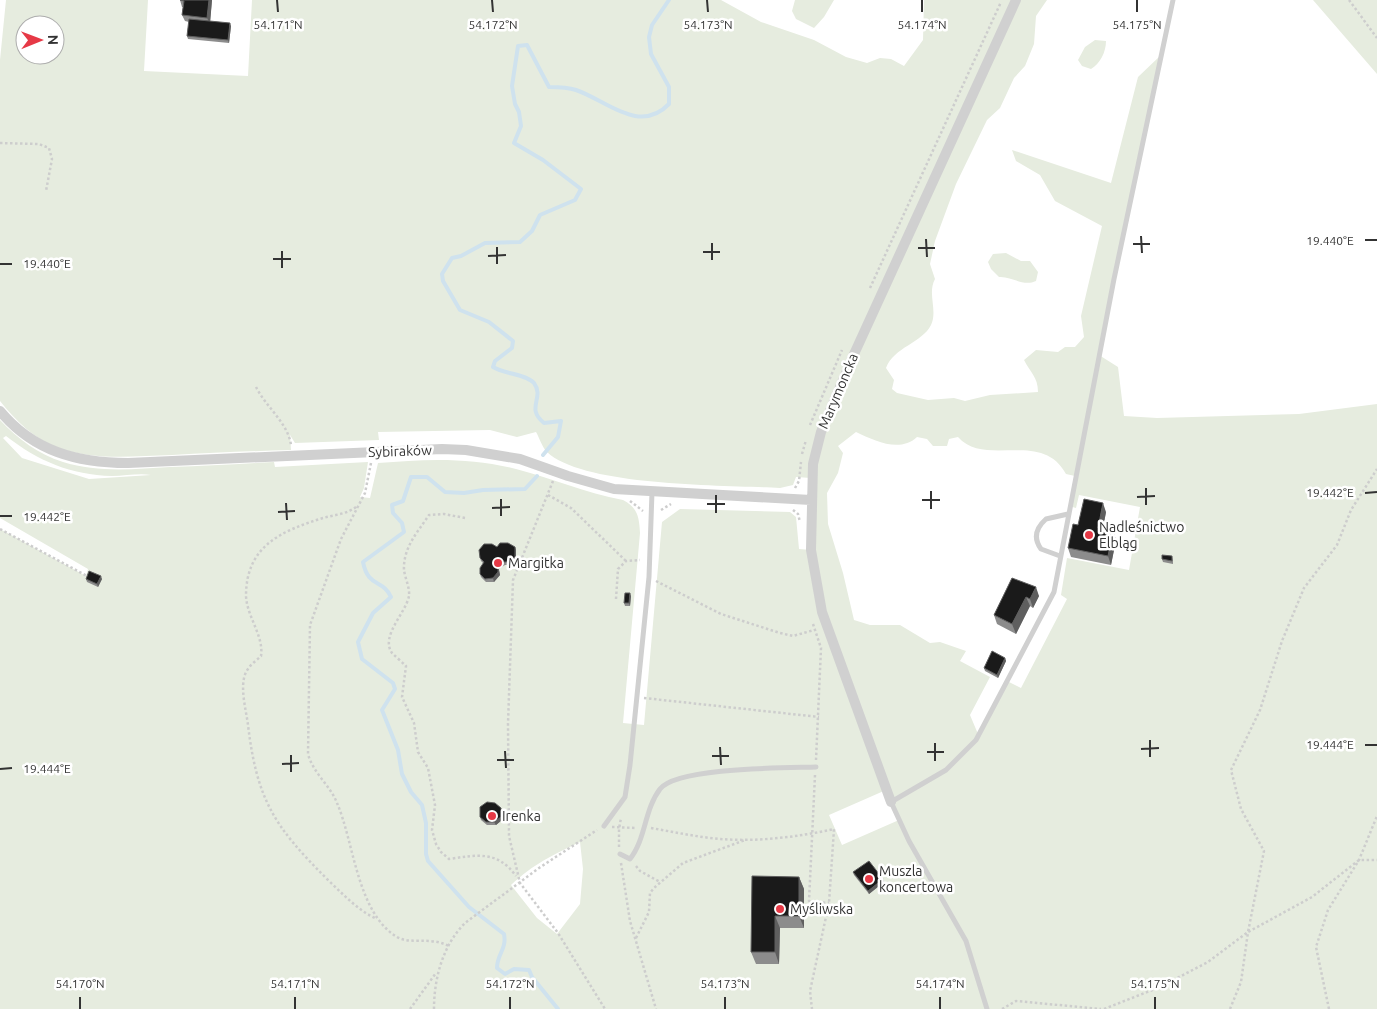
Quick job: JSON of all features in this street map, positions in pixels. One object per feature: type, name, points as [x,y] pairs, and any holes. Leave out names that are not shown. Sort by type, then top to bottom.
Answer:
[{"type":"street","name":"Marymoncka","points":[[891,802],[826,627],[811,550],[811,500],[815,450],[826,418],[908,233],[1016,0]]},
{"type":"street","name":"Sybiraków","points":[[0,411],[13,425],[36,443],[64,456],[91,462],[128,463],[466,450],[520,459],[609,487],[652,492],[811,500]]},
{"type":"lane","points":[[987,1009],[966,941],[909,841],[891,802],[946,770],[976,740],[1054,592],[1068,514],[1173,0]]},
{"type":"lane","points":[[604,826],[625,797],[649,577],[652,492]]},
{"type":"lane","points":[[1060,556],[1040,549],[1036,540],[1037,531],[1046,519],[1068,514]]},
{"type":"lane","points":[[620,854],[630,859],[636,851],[643,827],[661,787],[683,776],[734,771],[816,767]]},
{"type":"path","points":[[1349,0],[1377,38]]},
{"type":"path","points":[[0,143],[39,144],[49,148],[52,159],[46,191]]},
{"type":"path","points":[[256,387],[288,433],[291,456]]},
{"type":"path","points":[[372,459],[368,485],[341,539],[310,624],[308,748],[312,765],[336,800],[365,894],[379,919],[392,933],[402,940],[437,940],[449,946]]},
{"type":"path","points":[[1230,1009],[1241,982],[1248,932],[1264,851],[1241,809],[1231,770],[1260,710],[1282,640],[1304,588],[1337,545],[1351,510],[1377,469]]},
{"type":"path","points":[[548,477],[560,482]]},
{"type":"path","points":[[517,877],[509,836],[508,806],[513,580],[528,538],[554,479]]},
{"type":"path","points":[[548,495],[571,508],[626,561],[640,562]]},
{"type":"path","points":[[627,499],[642,512],[651,512]]},
{"type":"path","points":[[358,505],[348,512],[314,521],[277,536],[268,541],[260,550],[252,566],[246,595],[250,618],[261,645],[261,656],[246,670],[243,680],[250,747],[258,783],[277,823],[294,845],[344,895],[357,907],[379,919]]},
{"type":"path","points":[[465,518],[444,514],[429,515],[406,550],[404,570],[409,594],[404,610],[391,632],[389,641],[391,652],[406,666],[402,697],[414,722],[418,752],[428,768],[435,806],[432,830],[441,852],[449,860],[488,856],[508,866],[558,933],[605,1009]]},
{"type":"path","points":[[0,529],[86,576]]},
{"type":"path","points":[[616,598],[618,569],[626,561]]},
{"type":"path","points":[[649,577],[721,614],[780,633],[793,636],[826,627]]},
{"type":"path","points":[[821,648],[809,901],[829,903]]},
{"type":"path","points":[[653,699],[819,717]]},
{"type":"path","points":[[1329,1009],[1316,948],[1328,910],[1359,860],[1377,816]]},
{"type":"path","points":[[410,1009],[437,972],[456,932],[473,917],[520,883],[604,826]]},
{"type":"path","points":[[656,1009],[630,921],[620,854],[619,829],[643,827],[720,839],[746,839],[812,834],[834,829],[829,903],[810,991],[812,1009]]},
{"type":"path","points":[[636,938],[649,912],[650,893],[661,883],[684,863],[718,852],[746,839]]},
{"type":"path","points":[[630,859],[640,871],[661,883]]},
{"type":"path","points":[[1002,1009],[1016,1001],[1102,1009],[1160,987],[1208,962],[1248,932],[1312,898],[1359,860],[1377,860]]},
{"type":"path","points":[[434,1009],[434,990],[437,972]]},
{"type":"shaded area","points":[[6,0],[148,0],[144,71],[248,76],[252,0],[721,0],[761,22],[814,40],[846,57],[867,63],[880,58],[891,59],[904,66],[923,40],[924,0],[1047,0],[1036,16],[1034,44],[1025,66],[1014,78],[1000,108],[987,120],[956,184],[935,241],[930,264],[935,279],[932,290],[933,319],[927,331],[901,350],[890,361],[886,368],[894,380],[892,389],[897,393],[928,400],[954,398],[965,401],[990,395],[1038,392],[1035,378],[1024,360],[1036,350],[1058,352],[1065,347],[1075,347],[1084,337],[1081,316],[1102,226],[1055,201],[1040,175],[1016,161],[1012,150],[1111,183],[1138,77],[1160,56],[1099,355],[1118,367],[1124,416],[1157,418],[1299,414],[1377,404],[1377,1009],[0,1009],[0,529],[86,576],[88,569],[0,518],[0,420],[21,440],[45,455],[63,462],[90,468],[130,469],[274,462],[275,467],[368,462],[364,488],[360,497],[370,498],[378,463],[430,460],[482,462],[516,469],[623,500],[635,510],[640,533],[623,723],[644,725],[662,522],[680,509],[790,512],[796,517],[799,549],[811,550],[811,478],[796,477],[793,485],[780,488],[693,485],[623,478],[592,472],[565,463],[547,452],[536,432],[517,437],[490,430],[378,432],[379,440],[295,443],[290,435],[291,450],[129,457],[86,455],[59,448],[41,440],[12,416],[0,401],[0,60]],"holes":[[[856,432],[879,442],[895,445],[910,442],[917,437],[927,439],[933,446],[947,446],[949,439],[958,437],[969,446],[983,450],[1028,451],[1043,454],[1056,461],[1066,474],[1075,476],[1069,506],[1076,508],[1079,495],[1140,507],[1129,570],[1067,558],[1061,595],[1067,599],[1021,688],[1007,681],[978,734],[970,715],[990,677],[960,661],[966,651],[940,642],[930,643],[900,625],[870,625],[854,620],[843,573],[828,524],[827,493],[838,473],[843,453],[838,446]],[[6,436],[30,453],[56,465],[83,473],[112,476],[151,475],[89,479],[22,458],[3,438]],[[886,790],[899,820],[842,845],[829,815]],[[580,842],[583,869],[580,904],[557,934],[537,918],[511,885],[544,860]]]},
{"type":"shaded area","points":[[795,0],[834,0],[824,17],[814,28],[796,19],[792,11]]},
{"type":"shaded area","points":[[1313,0],[1377,0],[1377,74]]},
{"type":"shaded area","points":[[1095,40],[1106,41],[1106,45],[1100,61],[1091,69],[1082,66],[1078,60],[1085,47]]},
{"type":"shaded area","points":[[1006,253],[1021,261],[1030,261],[1038,272],[1036,281],[1027,283],[999,277],[991,269],[988,262],[993,254]]},
{"type":"building","points":[[180,0],[209,0],[207,18],[182,15],[184,1]]},
{"type":"building","points":[[189,19],[230,23],[228,40],[187,36]]},
{"type":"building","name":"Nadleśnictwo Elbląg","points":[[1084,499],[1103,503],[1098,528],[1113,531],[1108,556],[1068,548],[1073,524],[1078,525]]},
{"type":"building","name":"Margitka","points":[[500,543],[508,543],[515,547],[515,557],[510,562],[504,562],[498,566],[498,572],[493,578],[485,579],[480,574],[480,568],[484,562],[480,558],[479,550],[484,544],[492,544],[497,547]]},
{"type":"building","points":[[1162,555],[1172,556],[1172,561],[1162,559]]},
{"type":"building","points":[[89,571],[101,576],[97,584],[86,579]]},
{"type":"building","points":[[1012,578],[1036,587],[1030,599],[1026,597],[1012,624],[994,615]]},
{"type":"building","points":[[625,593],[630,593],[629,603],[624,603]]},
{"type":"building","points":[[992,651],[1005,658],[997,675],[984,668]]},
{"type":"building","name":"Irenka","points":[[487,802],[495,803],[501,808],[501,817],[494,822],[486,822],[480,817],[480,807]]},
{"type":"building","name":"Muszla koncertowa","points":[[869,861],[883,879],[868,891],[853,872]]},
{"type":"building","name":"Myśliwska","points":[[752,876],[799,877],[799,916],[775,916],[775,952],[751,952]]},
{"type":"waterway","points":[[543,455],[558,437],[561,421],[544,423],[539,418],[535,408],[538,393],[534,383],[493,367],[495,361],[512,348],[513,341],[489,322],[460,310],[443,281],[442,274],[452,258],[461,256],[485,243],[520,242],[532,231],[540,215],[575,200],[581,189],[543,160],[514,143],[521,126],[512,86],[518,46],[527,45],[549,87],[576,90],[634,116],[658,113],[669,104],[669,87],[651,54],[649,37],[652,25],[669,0]]},
{"type":"waterway","points":[[537,476],[525,489],[483,490],[464,493],[445,492],[427,477],[411,477],[403,501],[392,505],[393,513],[402,523],[404,532],[363,562],[368,576],[388,591],[391,597],[373,613],[358,642],[362,659],[393,683],[395,689],[382,710],[398,750],[402,774],[411,792],[422,805],[426,823],[426,854],[428,861],[469,907],[504,934],[504,944],[497,968],[505,974],[514,969],[529,970],[532,977],[558,1009]]},
{"type":"place","name":"Nadleśnictwo Elbląg","points":[[1089,535]]},
{"type":"place","name":"Margitka","points":[[498,563]]},
{"type":"place","name":"Irenka","points":[[492,816]]},
{"type":"place","name":"Muszla koncertowa","points":[[869,879]]},
{"type":"place","name":"Myśliwska","points":[[780,909]]}]
